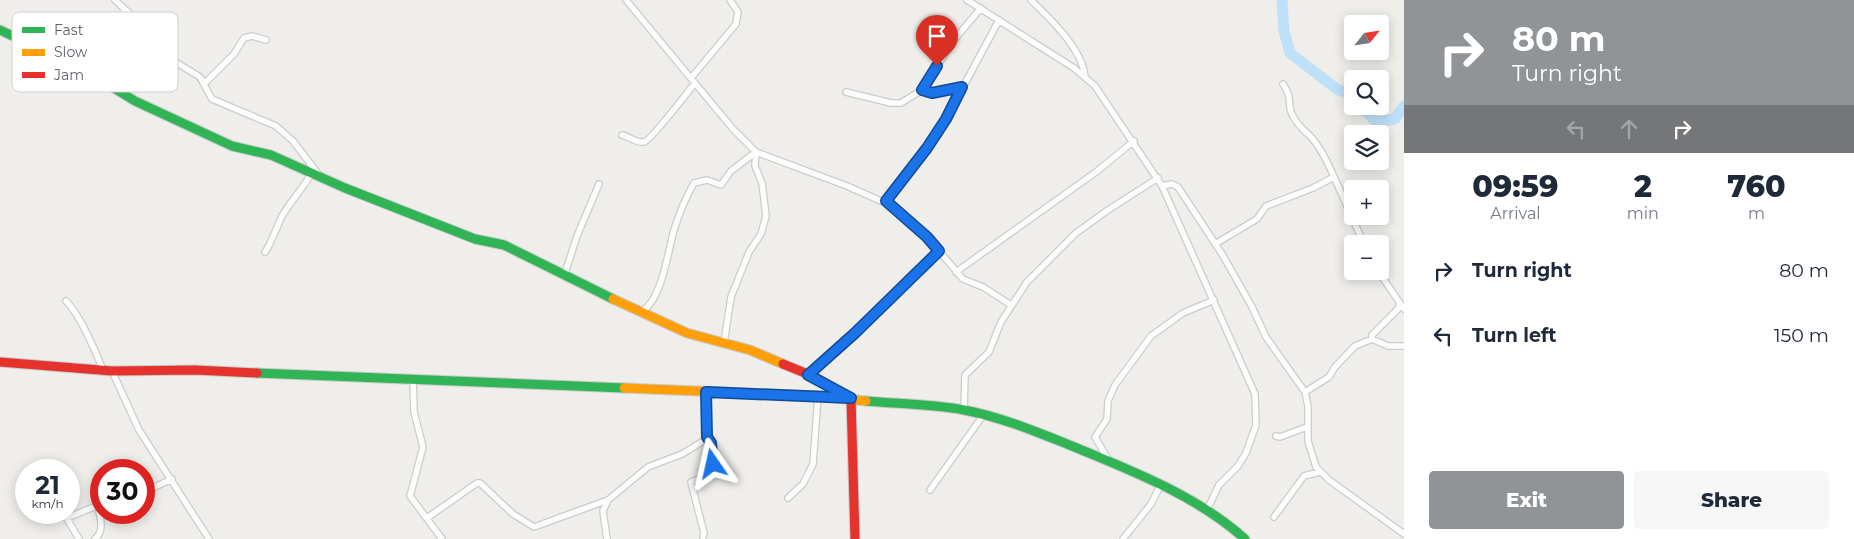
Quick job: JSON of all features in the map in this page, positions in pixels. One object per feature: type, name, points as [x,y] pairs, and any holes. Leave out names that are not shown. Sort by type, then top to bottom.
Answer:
[{"type":"street","points":[[115,0],[127,12]]},
{"type":"street","points":[[626,0],[756,152],[847,186],[881,201],[886,201],[927,237],[963,279],[983,287],[1011,304]]},
{"type":"street","points":[[691,78],[736,24],[738,12],[730,0]]},
{"type":"street","points":[[967,0],[1086,77],[1095,86],[1162,186],[1252,383],[1255,394],[1256,425],[1246,453],[1238,466],[1219,485],[1207,510]]},
{"type":"street","points":[[1031,0],[1075,50],[1084,68],[1086,77]]},
{"type":"street","points":[[846,92],[892,103],[900,103],[922,90],[954,40],[981,8]]},
{"type":"street","points":[[886,201],[927,148],[946,119],[999,20]]},
{"type":"street","points":[[0,30],[12,36]]},
{"type":"street","points":[[204,84],[234,54],[244,38],[252,36],[266,40]]},
{"type":"street","points":[[178,62],[200,77],[212,99],[276,126],[293,141],[316,175]]},
{"type":"street","points":[[622,135],[641,142],[650,140],[696,83]]},
{"type":"street","points":[[1283,84],[1290,95],[1290,111],[1293,117],[1315,143],[1334,177],[1360,235]]},
{"type":"street","points":[[922,90],[932,93],[962,87]]},
{"type":"street","points":[[120,92],[135,101],[227,144],[271,155],[475,239],[504,244],[564,276],[687,333],[750,350],[808,375],[851,398]]},
{"type":"street","points":[[956,272],[1096,172],[1134,142]]},
{"type":"street","points":[[642,311],[649,306],[655,294],[670,254],[678,217],[694,183],[707,180],[721,184],[731,171],[756,152]]},
{"type":"street","points":[[724,343],[731,297],[749,252],[761,234],[766,216],[762,183],[755,166],[756,152]]},
{"type":"street","points":[[265,252],[270,246],[271,236],[283,214],[316,175]]},
{"type":"street","points":[[1215,244],[1257,219],[1266,206],[1313,188],[1334,177]]},
{"type":"street","points":[[964,410],[965,375],[989,352],[1011,304],[1026,282],[1076,234],[1108,210],[1158,178]]},
{"type":"street","points":[[564,276],[577,236],[599,184]]},
{"type":"street","points":[[1162,186],[1172,184],[1178,187],[1251,305],[1266,337],[1305,392],[1308,406],[1310,451],[1320,472],[1404,534]]},
{"type":"street","points":[[808,375],[855,333],[939,251]]},
{"type":"street","points":[[1372,339],[1372,335],[1377,329],[1402,306],[1384,280]]},
{"type":"street","points":[[1111,464],[1095,437],[1107,419],[1108,401],[1115,385],[1151,336],[1183,314],[1214,300]]},
{"type":"street","points":[[66,301],[80,319],[82,329],[108,371],[139,430],[209,539]]},
{"type":"street","points":[[1305,392],[1329,378],[1335,367],[1355,346],[1372,339],[1388,346],[1404,346]]},
{"type":"street","points":[[0,362],[108,371],[194,370],[818,396],[964,410],[1016,424],[1161,484],[1227,522],[1244,539]]},
{"type":"street","points":[[413,379],[414,412],[423,447],[421,460],[410,492],[413,501],[442,539]]},
{"type":"street","points":[[703,538],[704,533],[691,482],[707,476],[713,464],[711,443],[707,437],[706,392]]},
{"type":"street","points":[[788,498],[803,484],[813,464],[818,396]]},
{"type":"street","points":[[851,398],[855,539]]},
{"type":"street","points":[[930,490],[984,414]]},
{"type":"street","points":[[1276,436],[1280,437],[1308,427]]},
{"type":"street","points":[[426,518],[477,483],[513,514],[534,527],[540,527],[608,500],[648,468],[682,454],[702,443],[707,437]]},
{"type":"street","points":[[1274,517],[1304,476],[1320,472]]},
{"type":"street","points":[[155,487],[172,479]]},
{"type":"street","points":[[1123,539],[1151,504],[1161,484]]},
{"type":"street","points":[[606,539],[603,511],[608,500]]},
{"type":"street","points":[[71,524],[79,539]]},
{"type":"street","points":[[95,539],[100,533],[101,524]]},
{"type":"waterway","points":[[1282,0],[1284,31],[1290,53],[1338,90],[1344,92]]},
{"type":"waterway","points":[[1369,115],[1377,122],[1395,119],[1404,106]]},
{"type":"traffic: fast","points":[[0,30],[12,36]]},
{"type":"traffic: fast","points":[[120,92],[135,101],[232,146],[271,155],[345,188],[475,239],[504,245],[613,299]]},
{"type":"traffic: fast","points":[[257,373],[624,388]]},
{"type":"traffic: fast","points":[[866,401],[952,408],[978,413],[1019,425],[1095,455],[1163,485],[1206,509],[1245,539]]},
{"type":"traffic: slow","points":[[613,299],[687,333],[750,350],[783,364]]},
{"type":"traffic: slow","points":[[624,388],[818,396],[866,401]]},
{"type":"traffic: jam","points":[[0,362],[112,371],[195,370],[257,373]]},
{"type":"traffic: jam","points":[[783,364],[815,377],[851,398],[855,539]]},
{"type":"route","points":[[713,464],[711,443],[707,437],[706,392],[851,398],[825,382],[808,375],[855,333],[939,251],[927,237],[886,201],[927,148],[946,119],[962,87],[932,93],[922,90],[937,66]]}]
